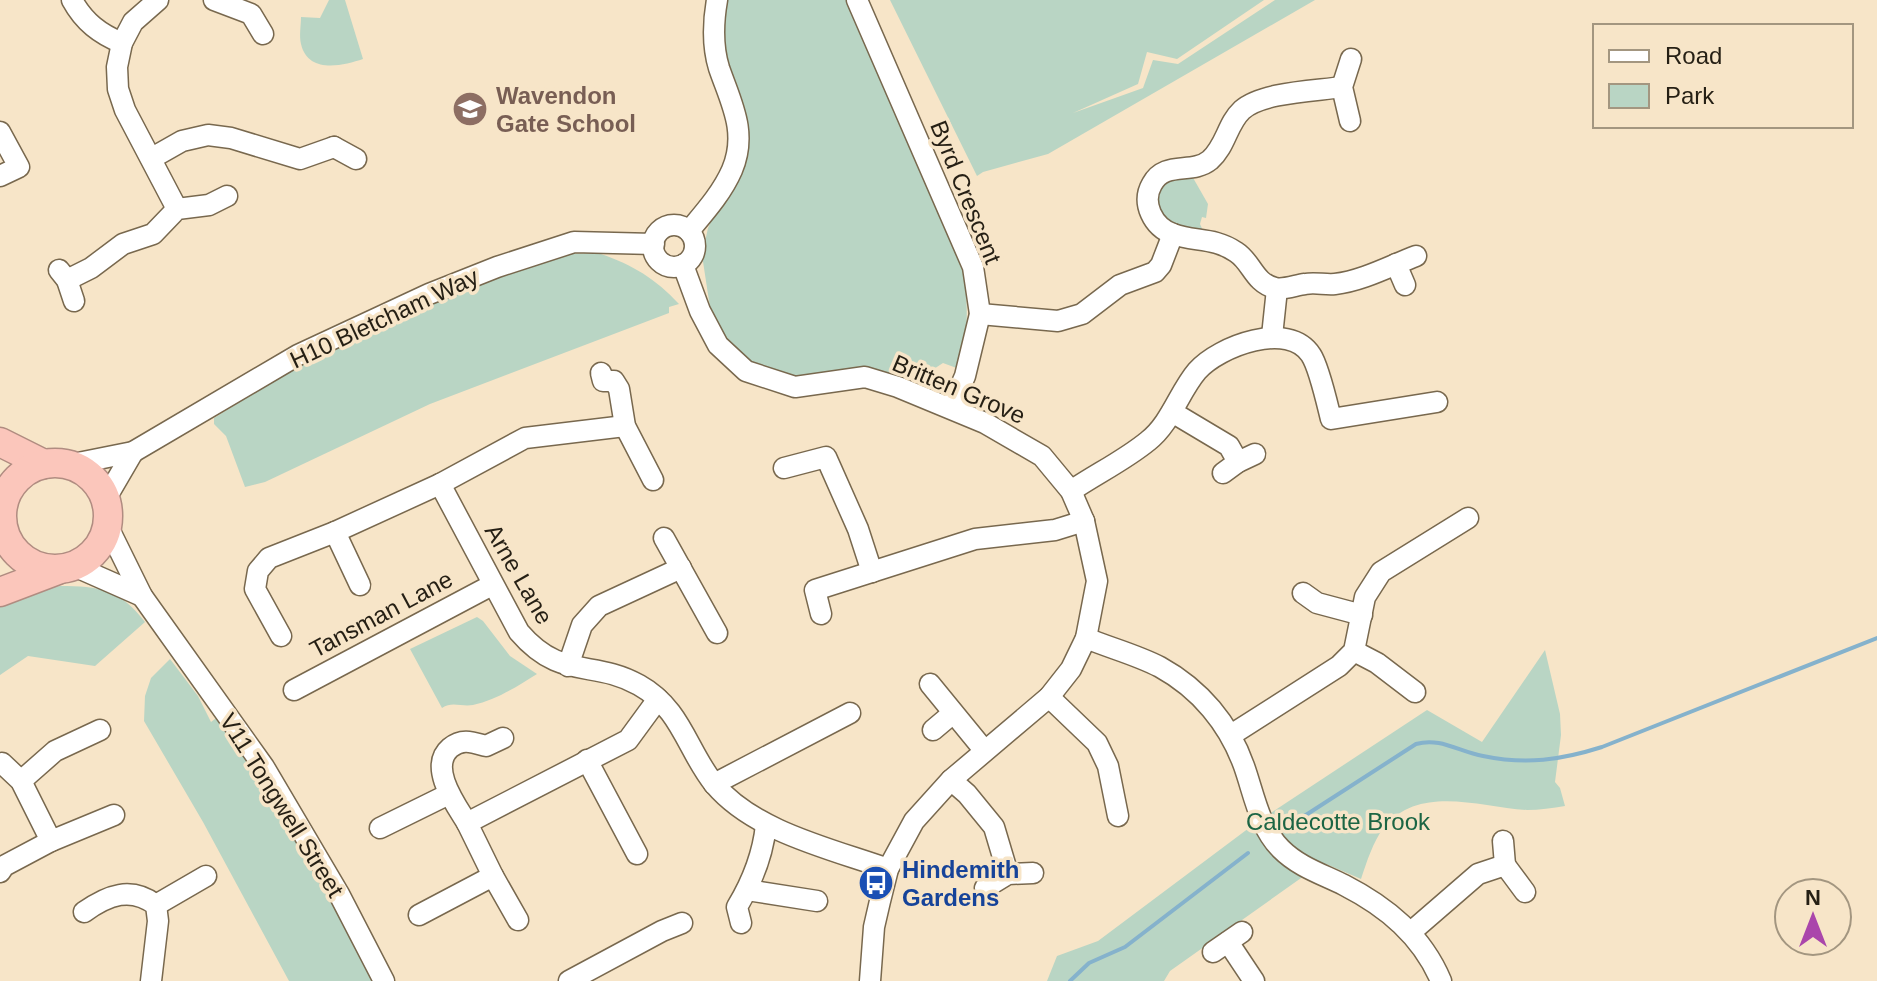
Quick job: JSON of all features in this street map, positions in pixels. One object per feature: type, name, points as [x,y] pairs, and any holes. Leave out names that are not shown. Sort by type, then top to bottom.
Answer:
[{"type":"highway","points":[[0,442],[56,464],[78,468],[95,481],[106,512],[96,549],[67,568],[0,592]]},
{"type":"highway","points":[[56,464],[19,476],[10,486],[1,520],[8,542],[29,563],[44,568],[67,568]]},
{"type":"street","points":[[72,0],[88,24],[106,37],[122,43]]},
{"type":"street","points":[[158,0],[133,22],[122,43],[117,67],[118,89],[125,110],[177,209]]},
{"type":"street","points":[[214,0],[258,7],[263,34]]},
{"type":"street","points":[[689,231],[713,202],[733,169],[739,131],[733,102],[719,66],[712,28],[717,0]]},
{"type":"street","name":"Byrd Crescent","points":[[857,0],[973,267],[980,314],[965,376],[951,408]]},
{"type":"street","points":[[1350,121],[1342,87],[1351,59]]},
{"type":"street","points":[[1342,87],[1266,98],[1243,109],[1230,127],[1222,150],[1206,164],[1162,172],[1150,188],[1148,207],[1157,222],[1173,234],[1212,240],[1239,253],[1259,281],[1277,289],[1309,283],[1336,284],[1406,260],[1405,285]]},
{"type":"street","points":[[0,132],[19,167],[0,176]]},
{"type":"street","points":[[152,158],[182,141],[208,135],[231,138],[300,159],[316,155],[333,137],[356,159]]},
{"type":"street","points":[[74,301],[63,275],[91,268],[123,244],[153,234],[177,209],[209,205],[227,196]]},
{"type":"street","points":[[677,226],[689,231],[695,250],[693,257],[683,265],[671,267],[660,261],[654,244],[664,228],[677,226]]},
{"type":"street","points":[[980,314],[1058,321],[1082,314],[1120,285],[1155,272],[1161,265],[1173,234]]},
{"type":"street","name":"H10 Bletcham Way","points":[[56,464],[133,452],[298,355],[429,294],[497,267],[574,242],[654,244]]},
{"type":"street","name":"Britten Grove","points":[[683,265],[700,311],[718,345],[746,371],[795,387],[865,377],[951,408],[1000,430],[1042,456],[1071,491],[1084,521],[1097,581],[1086,638],[1071,669],[1049,697],[951,780],[914,821],[888,869],[874,927],[870,981]]},
{"type":"street","points":[[1272,336],[1277,289]]},
{"type":"street","points":[[1071,491],[1150,440],[1198,370],[1212,359],[1272,336],[1296,341],[1312,355],[1332,428],[1437,402]]},
{"type":"street","points":[[601,373],[603,381],[614,381],[619,389],[625,426],[653,480]]},
{"type":"street","points":[[1172,412],[1229,446],[1239,463]]},
{"type":"street","points":[[281,636],[252,595],[258,571],[269,558],[440,484],[525,438],[625,426]]},
{"type":"street","name":"H10 Bletcham Way","points":[[106,512],[133,452]]},
{"type":"street","points":[[784,468],[826,457],[858,529],[872,572]]},
{"type":"street","name":"Arne Lane","points":[[440,484],[492,585],[519,632],[535,650],[568,666],[609,674],[638,684],[658,699],[677,718],[714,784],[735,805],[766,825],[888,869]]},
{"type":"street","name":"V11 Tongwell Street","points":[[106,512],[142,596],[264,767],[339,894],[384,981]]},
{"type":"street","points":[[821,614],[815,590],[975,539],[1055,530],[1084,521]]},
{"type":"street","points":[[1231,735],[1339,666],[1354,651],[1365,597],[1381,572],[1460,523],[1464,547]]},
{"type":"street","points":[[335,532],[360,585]]},
{"type":"street","points":[[664,538],[717,633]]},
{"type":"street","points":[[67,568],[142,596]]},
{"type":"street","points":[[568,666],[582,625],[599,606],[681,568]]},
{"type":"street","name":"Tansman Lane","points":[[294,690],[492,585]]},
{"type":"street","points":[[1303,593],[1317,603],[1362,615]]},
{"type":"street","points":[[1086,638],[1159,667],[1197,693],[1231,735],[1261,818],[1279,847],[1311,871],[1376,903],[1411,932],[1432,961],[1441,981]]},
{"type":"street","points":[[1354,651],[1377,663],[1415,692]]},
{"type":"street","points":[[930,684],[984,750]]},
{"type":"street","points":[[1049,697],[1097,743],[1108,766],[1118,816]]},
{"type":"street","points":[[467,823],[628,740],[658,699]]},
{"type":"street","points":[[714,784],[850,713]]},
{"type":"street","points":[[933,730],[952,714]]},
{"type":"street","points":[[21,781],[51,743],[100,730]]},
{"type":"street","points":[[503,738],[486,746],[467,740],[454,744],[443,754],[441,767],[449,794],[518,920]]},
{"type":"street","points":[[587,760],[637,854]]},
{"type":"street","points":[[2,763],[21,781],[51,841]]},
{"type":"street","points":[[951,780],[994,827],[1008,874]]},
{"type":"street","points":[[380,828],[449,794]]},
{"type":"street","points":[[1091,798],[1112,794]]},
{"type":"street","points":[[0,872],[4,866],[51,841],[114,815]]},
{"type":"street","points":[[741,923],[737,907],[764,845],[766,825]]},
{"type":"street","points":[[1503,841],[1505,865],[1525,892]]},
{"type":"street","points":[[1411,932],[1478,874],[1505,865]]},
{"type":"street","points":[[985,888],[1008,874],[1033,873]]},
{"type":"street","points":[[156,905],[206,876]]},
{"type":"street","points":[[419,915],[493,876]]},
{"type":"street","points":[[747,890],[817,901]]},
{"type":"street","points":[[84,912],[102,899],[126,892],[145,896],[156,905],[158,921],[151,981]]},
{"type":"street","points":[[569,981],[682,923]]},
{"type":"street","points":[[1228,942],[1254,981]]},
{"type":"green space","points":[[329,0],[345,0],[363,59],[327,65],[318,64],[305,54],[300,41],[301,17],[320,18]]},
{"type":"green space","points":[[718,0],[847,0],[961,263],[967,316],[962,370],[943,363],[923,376],[918,388],[802,379],[754,369],[723,339],[711,314],[702,255],[708,228],[738,155],[723,73]]},
{"type":"green space","points":[[890,0],[1264,0],[1177,59],[1147,52],[1138,84],[1073,113],[1143,88],[1153,60],[1178,64],[1275,0],[1315,0],[1048,154],[977,176]]},
{"type":"green space","points":[[1192,176],[1208,204],[1206,218],[1202,217],[1200,224],[1204,233],[1167,223],[1158,216],[1155,190],[1160,182]]},
{"type":"green space","points":[[598,253],[642,273],[679,304],[669,307],[669,313],[430,404],[265,482],[245,487],[226,436],[214,424],[214,418],[296,367],[485,281],[566,254]]},
{"type":"green space","points":[[60,586],[108,592],[127,602],[145,622],[95,666],[28,656],[0,675],[0,600]]},
{"type":"green space","points":[[477,617],[510,656],[537,674],[490,700],[442,708],[410,649]]},
{"type":"green space","name":"Caldecotte Brook","points":[[1545,650],[1560,714],[1561,735],[1555,782],[1565,806],[1527,810],[1451,801],[1415,806],[1384,827],[1373,845],[1361,879],[1326,864],[1311,871],[1170,971],[1164,981],[1047,981],[1057,956],[1098,941],[1257,822],[1427,710],[1482,742]]},
{"type":"green space","points":[[170,659],[198,696],[211,722],[219,716],[288,820],[377,981],[289,981],[144,721],[145,696],[151,678]]},
{"type":"waterway","points":[[1295,822],[1416,744],[1434,742],[1499,759],[1543,760],[1572,755],[1602,747],[1877,638]]},
{"type":"waterway","points":[[1070,981],[1089,963],[1125,947],[1248,853]]},
{"type":"place","name":"Wavendon Gate School","points":[[470,109]]},
{"type":"place","name":"Hindemith Gardens","points":[[876,883]]}]
